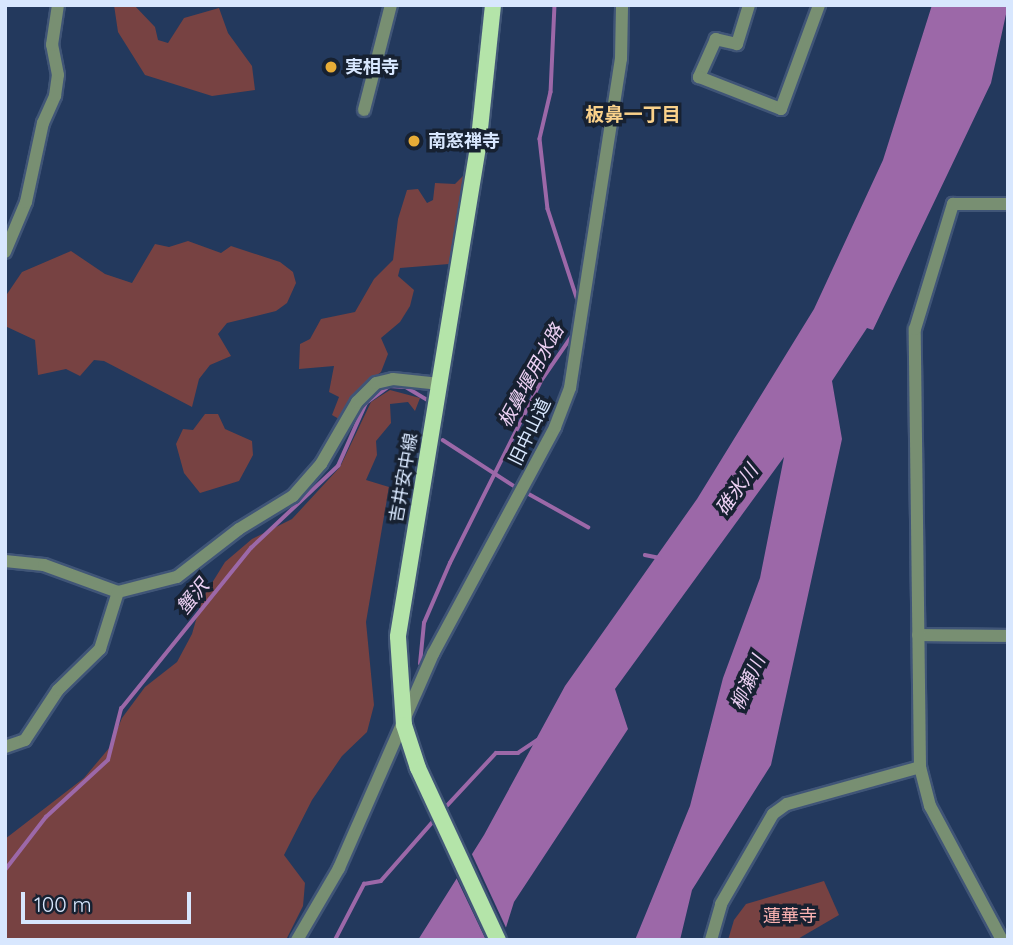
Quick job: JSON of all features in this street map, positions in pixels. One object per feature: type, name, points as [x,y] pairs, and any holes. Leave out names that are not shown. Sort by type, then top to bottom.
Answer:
[{"type":"main road","name":"吉井安中線","points":[[493,5],[478,147],[401,608],[404,724],[426,788],[498,940]]},
{"type":"street","points":[[5,253],[26,202],[43,123],[55,96],[58,75],[52,45],[58,5]]},
{"type":"street","points":[[363,110],[391,5]]},
{"type":"street","name":"旧中山道","points":[[297,940],[339,868],[433,654],[555,427],[570,387],[621,59],[622,5]]},
{"type":"street","points":[[749,5],[737,44],[716,39],[699,76],[702,81],[781,109],[819,5]]},
{"type":"street","points":[[1002,940],[930,806],[920,767],[918,311],[953,204],[1008,204]]},
{"type":"street","points":[[5,561],[44,565],[118,592],[177,577],[293,496],[321,464],[357,402],[376,383],[393,379],[440,384]]},
{"type":"street","points":[[5,747],[25,740],[58,690],[100,649],[118,592]]},
{"type":"street","points":[[918,635],[1008,636]]},
{"type":"street","points":[[711,940],[721,904],[773,814],[787,804],[920,767]]},
{"type":"green space","points":[[114,5],[134,5],[155,27],[158,40],[168,43],[184,18],[219,8],[228,33],[252,66],[255,90],[212,96],[145,75],[118,32]]},
{"type":"green space","points":[[463,176],[468,181],[464,219],[449,264],[400,268],[398,276],[414,290],[410,306],[400,322],[381,338],[388,354],[381,372],[355,392],[339,419],[332,415],[339,397],[329,392],[334,366],[299,369],[300,344],[310,339],[321,319],[355,312],[374,279],[393,260],[398,219],[407,190],[418,189],[427,203],[433,200],[435,183],[455,184]]},
{"type":"green space","points":[[188,241],[221,253],[231,246],[280,262],[293,272],[296,283],[287,303],[276,311],[227,323],[218,334],[231,356],[210,365],[199,379],[192,407],[104,361],[94,360],[80,376],[66,369],[38,375],[35,340],[5,326],[5,297],[22,272],[71,251],[105,274],[132,283],[155,244],[169,247]]},
{"type":"green space","points":[[390,390],[420,398],[415,411],[408,402],[390,404],[391,423],[376,441],[377,455],[366,480],[389,487],[366,622],[374,705],[367,732],[342,756],[312,800],[284,855],[305,883],[303,906],[286,940],[5,940],[5,839],[84,778],[110,747],[122,718],[145,687],[177,662],[192,634],[202,599],[225,562],[252,539],[292,519],[340,467],[371,402]]},
{"type":"green space","points":[[205,414],[218,414],[225,429],[252,441],[253,455],[239,481],[200,493],[184,473],[176,444],[183,429],[193,430]]},
{"type":"green space","name":"蓮華寺","points":[[824,881],[839,915],[796,940],[728,940],[734,920],[746,904]]},
{"type":"water","points":[[932,5],[1008,5],[991,83],[873,330],[867,328],[832,381],[842,439],[771,765],[692,890],[680,940],[635,940],[690,806],[723,678],[760,578],[784,457],[615,689],[628,729],[514,902],[502,940],[418,940],[484,835],[565,686],[697,499],[814,309],[883,160]]},
{"type":"pier","points":[[470,850],[508,932],[506,940],[486,940],[455,875]]},
{"type":"waterway","name":"板鼻堰用水路","points":[[555,5],[551,92],[540,139],[548,209],[578,301]]},
{"type":"waterway","name":"板鼻堰用水路","points":[[420,664],[424,623],[450,563],[541,381],[574,333]]},
{"type":"waterway","name":"蟹沢","points":[[5,870],[46,817],[108,760],[121,709],[251,548],[338,466],[366,403],[389,386],[406,387],[428,400]]},
{"type":"waterway","name":"蟹沢","points":[[443,440],[514,486]]},
{"type":"waterway","name":"蟹沢","points":[[529,494],[588,527]]},
{"type":"waterway","name":"蟹沢","points":[[645,555],[660,558]]},
{"type":"waterway","points":[[444,809],[496,753],[518,753],[537,740]]},
{"type":"waterway","points":[[335,940],[364,884],[381,881],[437,817]]},
{"type":"place","name":"実相寺","points":[[331,67]]},
{"type":"place","name":"南窓禅寺","points":[[414,141]]},
{"type":"district","name":"板鼻一丁目","points":[[633,115]]},
{"type":"water label","name":"碓氷川","points":[[737,490]]},
{"type":"water label","name":"柳瀬川","points":[[748,683]]}]
